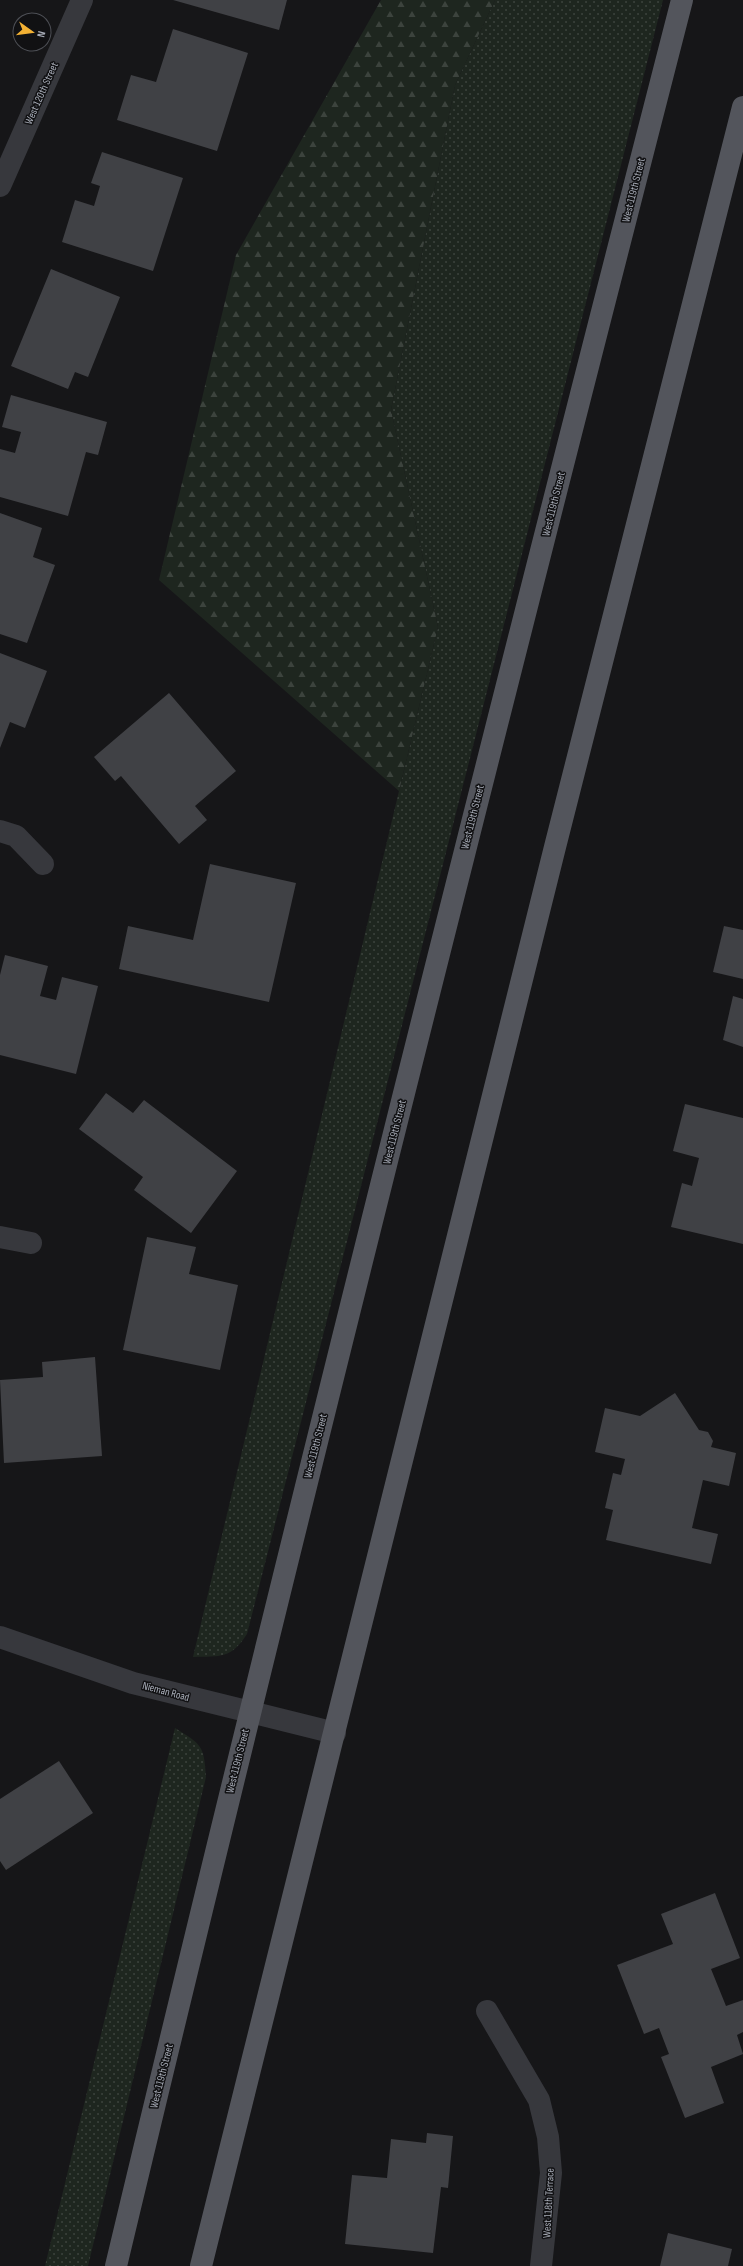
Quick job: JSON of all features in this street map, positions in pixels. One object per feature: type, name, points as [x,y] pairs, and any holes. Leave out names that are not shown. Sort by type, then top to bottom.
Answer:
[{"type":"main road","name":"West 119th Street","points":[[116,2266],[248,1712],[474,811],[682,0]]},
{"type":"main road","points":[[201,2266],[538,916],[743,107]]},
{"type":"street","name":"West 120th Street","points":[[0,186],[82,0]]},
{"type":"street","points":[[0,831],[16,836],[43,864]]},
{"type":"street","points":[[0,1237],[31,1243]]},
{"type":"street","name":"Nieman Road","points":[[0,1637],[133,1683],[335,1733]]},
{"type":"street","name":"West 118th Terrace","points":[[487,2011],[539,2100],[548,2137],[551,2173],[541,2266]]},
{"type":"green space","points":[[381,0],[495,0],[455,85],[391,410],[438,627],[399,791],[159,580],[236,255]]},
{"type":"green space","points":[[495,0],[663,0],[247,1634],[236,1648],[230,1652],[218,1656],[193,1657],[438,627],[391,410],[455,85]]},
{"type":"green space","points":[[175,1728],[191,1738],[200,1747],[204,1758],[206,1777],[88,2266],[45,2266]]},
{"type":"building","points":[[173,0],[287,0],[279,30]]},
{"type":"building","points":[[173,29],[248,53],[217,151],[117,120],[131,75],[156,82]]},
{"type":"building","points":[[102,152],[183,178],[153,271],[62,242],[75,200],[94,206],[100,186],[91,183]]},
{"type":"building","points":[[51,269],[120,297],[88,377],[75,372],[68,389],[11,366]]},
{"type":"building","points":[[11,395],[107,422],[98,455],[86,452],[68,516],[0,497],[0,449],[15,453],[21,432],[2,427]]},
{"type":"building","points":[[0,513],[42,528],[33,557],[55,565],[27,643],[0,634]]},
{"type":"building","points":[[0,653],[47,671],[25,728],[10,722],[0,748]]},
{"type":"building","points":[[169,693],[236,771],[195,806],[207,820],[179,844],[121,776],[115,781],[94,757]]},
{"type":"building","points":[[210,864],[296,883],[269,1002],[119,969],[128,926],[193,940]]},
{"type":"building","points":[[724,926],[743,930],[743,979],[713,972]]},
{"type":"building","points":[[5,955],[48,966],[40,996],[56,1000],[62,977],[98,986],[76,1074],[0,1055],[0,975]]},
{"type":"building","points":[[733,996],[743,999],[743,1047],[723,1040]]},
{"type":"building","points":[[106,1093],[133,1113],[144,1100],[237,1171],[191,1233],[134,1190],[143,1177],[79,1129]]},
{"type":"building","points":[[685,1104],[743,1118],[743,1244],[671,1227],[682,1183],[692,1186],[699,1158],[673,1151]]},
{"type":"building","points":[[147,1237],[196,1247],[189,1274],[238,1285],[220,1370],[123,1350]]},
{"type":"building","points":[[95,1357],[102,1456],[4,1463],[0,1380],[43,1377],[42,1362]]},
{"type":"building","points":[[675,1393],[699,1430],[708,1432],[713,1441],[711,1447],[736,1453],[729,1486],[703,1480],[692,1528],[718,1534],[711,1564],[606,1540],[613,1510],[605,1508],[613,1473],[621,1475],[625,1459],[595,1452],[605,1408],[640,1416]]},
{"type":"building","points":[[59,1761],[93,1813],[6,1870],[0,1861],[0,1799]]},
{"type":"building","points":[[715,1893],[740,1958],[711,1969],[726,2006],[743,2000],[743,2032],[737,2035],[743,2054],[711,2067],[724,2103],[685,2118],[661,2057],[669,2054],[659,2028],[644,2034],[617,1965],[673,1944],[661,1914]]},
{"type":"building","points":[[427,2133],[453,2136],[448,2188],[441,2187],[433,2253],[345,2244],[352,2175],[387,2178],[391,2139],[426,2143]]},
{"type":"building","points":[[668,2233],[732,2249],[728,2266],[660,2266]]}]
